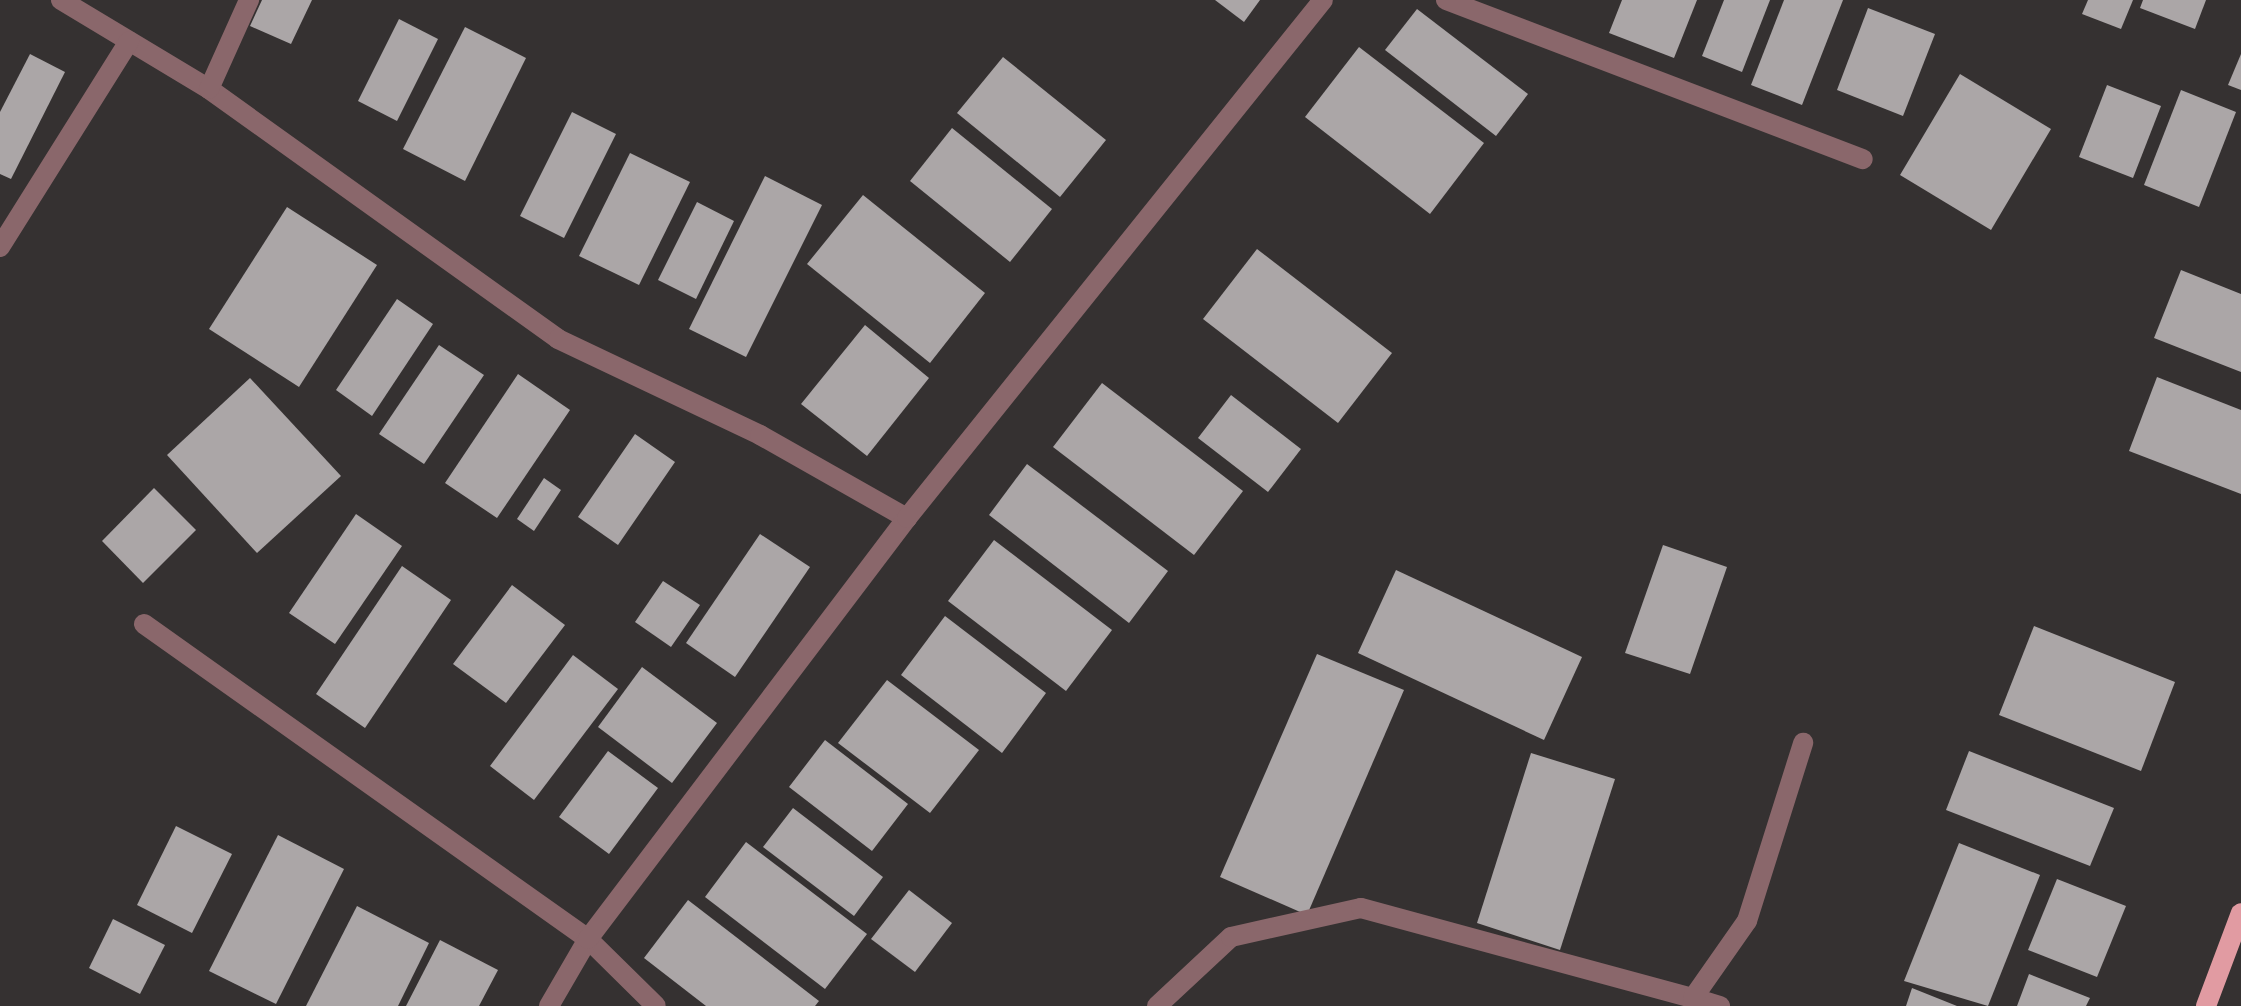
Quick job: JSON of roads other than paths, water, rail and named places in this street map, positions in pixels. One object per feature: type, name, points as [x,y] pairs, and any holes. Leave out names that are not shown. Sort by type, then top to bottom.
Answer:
[{"type":"main road","points":[[2206,1006],[2241,913]]},
{"type":"street","points":[[61,0],[209,89],[558,339],[748,429],[907,518]]},
{"type":"street","points":[[209,89],[249,0]]},
{"type":"street","points":[[549,1006],[588,939],[907,518],[1323,0]]},
{"type":"street","points":[[1446,0],[1863,159]]},
{"type":"street","points":[[0,247],[129,41]]},
{"type":"street","points":[[144,624],[588,939],[656,1006]]},
{"type":"street","points":[[1693,998],[1747,921],[1803,743]]},
{"type":"street","points":[[1157,1006],[1231,937],[1361,908],[1720,1006]]}]
